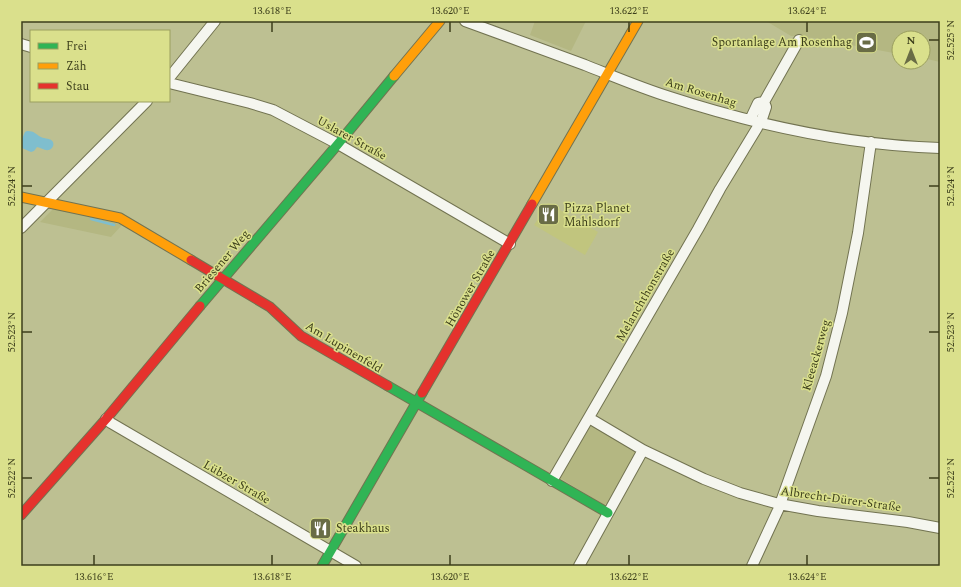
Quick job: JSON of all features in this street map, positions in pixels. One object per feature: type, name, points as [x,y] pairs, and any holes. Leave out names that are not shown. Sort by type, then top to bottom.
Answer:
[{"type":"street","points":[[170,77],[214,21]]},
{"type":"street","name":"Briesener Weg","points":[[21,515],[106,419],[222,278],[338,144],[440,21]]},
{"type":"street","name":"Am Rosenhag","points":[[465,21],[669,97],[721,112],[815,134],[871,142],[940,148]]},
{"type":"street","name":"Hönower Straße","points":[[322,566],[638,21]]},
{"type":"street","name":"Melanchthonstraße","points":[[552,481],[720,189],[757,128],[758,103],[764,102],[799,40]]},
{"type":"street","name":"Uslarer Straße","points":[[170,83],[273,110],[338,144],[510,244]]},
{"type":"street","points":[[21,228],[146,102]]},
{"type":"street","name":"Kleeackerweg","points":[[752,566],[779,504],[826,376],[842,313],[858,233],[871,142]]},
{"type":"street","name":"Am Lupinenfeld","points":[[21,197],[120,218],[270,307],[301,336],[608,513]]},
{"type":"street","name":"Albrecht-Dürer-Straße","points":[[589,418],[643,450],[689,472],[740,493],[779,504],[818,511],[908,522],[940,528]]},
{"type":"street","name":"Lübzer Straße","points":[[106,419],[356,566]]},
{"type":"street","points":[[579,566],[643,450]]},
{"type":"shaded area","points":[[535,21],[586,21],[571,51],[530,35]]},
{"type":"shaded area","name":"Sportanlage Am Rosenhag","points":[[766,21],[940,21],[940,62],[931,60],[931,30],[891,30],[891,53],[813,38],[791,36]]},
{"type":"shaded area","points":[[548,203],[598,232],[585,255],[534,225]]},
{"type":"shaded area","points":[[55,207],[122,225],[111,237],[40,222]]},
{"type":"shaded area","points":[[595,426],[636,450],[637,454],[608,503],[604,505],[560,478],[560,473],[589,427]]},
{"type":"water","points":[[27,131],[51,140],[53,143],[52,148],[46,150],[37,147],[31,152],[22,148],[21,141],[25,132]]},
{"type":"waterway","points":[[91,219],[114,225]]},
{"type":"traffic: fast","points":[[200,306],[394,76]]},
{"type":"traffic: fast","points":[[388,386],[608,513]]},
{"type":"traffic: fast","points":[[322,566],[422,393]]},
{"type":"traffic: slow","points":[[394,76],[440,21]]},
{"type":"traffic: slow","points":[[532,204],[638,21]]},
{"type":"traffic: slow","points":[[21,197],[120,218],[191,260]]},
{"type":"traffic: jam","points":[[422,393],[532,204]]},
{"type":"traffic: jam","points":[[191,260],[270,307],[301,336],[388,386]]},
{"type":"traffic: jam","points":[[21,515],[106,419],[200,306]]},
{"type":"place","name":"Sportanlage Am Rosenhag","points":[[867,42]]},
{"type":"place","name":"Pizza Planet Mahlsdorf","points":[[549,215]]},
{"type":"place","name":"Steakhaus","points":[[320,528]]}]
